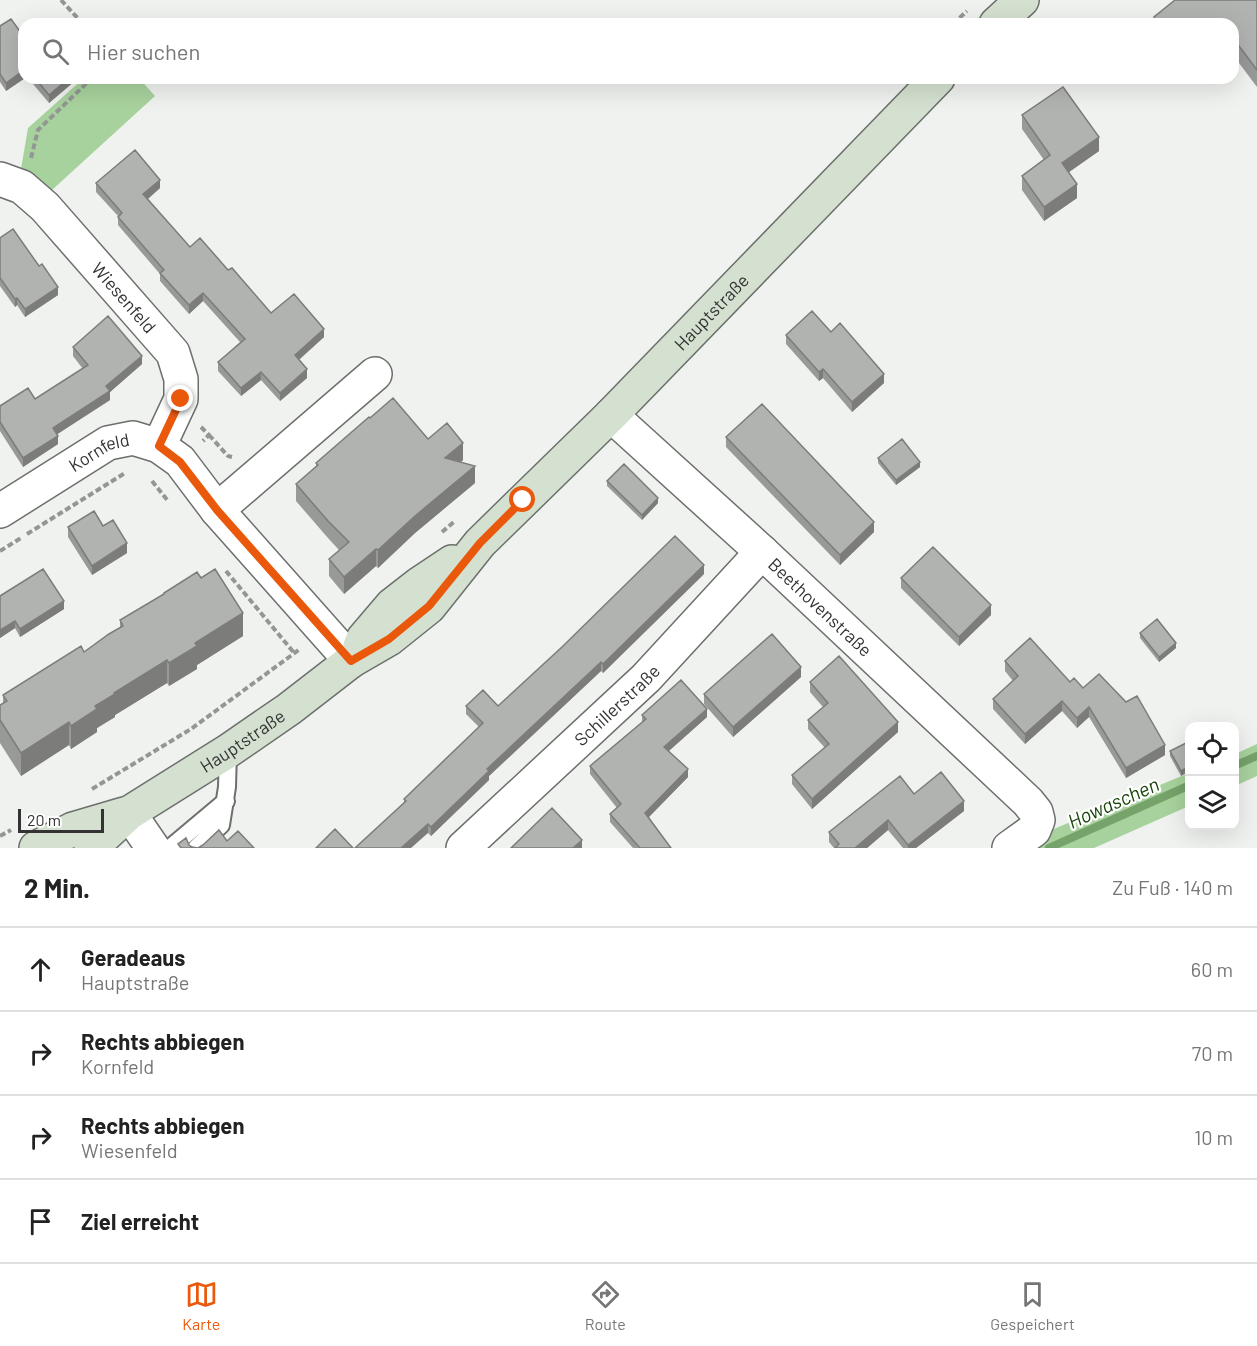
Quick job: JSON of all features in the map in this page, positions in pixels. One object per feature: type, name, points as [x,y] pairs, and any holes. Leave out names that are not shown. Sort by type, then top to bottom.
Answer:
[{"type":"main road","points":[[1002,18],[1022,0]]},
{"type":"main road","name":"Hauptstraße","points":[[92,848],[129,813],[290,710],[351,661],[363,639],[392,605],[480,543],[611,415],[932,84]]},
{"type":"main road","name":"Hauptstraße","points":[[28,837],[73,829],[129,813]]},
{"type":"street","name":"Wiesenfeld","points":[[11,183],[45,207],[173,353],[181,379],[181,399],[159,446]]},
{"type":"street","points":[[217,510],[375,374]]},
{"type":"street","name":"Beethovenstraße","points":[[611,415],[762,552],[1028,802],[1038,820],[1035,830],[1009,848]]},
{"type":"street","name":"Kornfeld","points":[[0,511],[108,443],[133,438],[159,446],[180,462],[217,510],[351,661]]},
{"type":"street","name":"Schillerstraße","points":[[463,848],[646,678],[762,552]]},
{"type":"street","points":[[129,813],[153,848]]},
{"type":"lane","points":[[196,848],[221,825],[226,801],[228,751]]},
{"type":"lane","points":[[170,848],[226,801]]},
{"type":"path","points":[[61,0],[78,18]]},
{"type":"path","points":[[11,183],[29,178],[28,166],[38,130],[86,84]]},
{"type":"path","points":[[0,551],[124,473],[135,469]]},
{"type":"path","points":[[148,477],[175,509]]},
{"type":"path","points":[[438,536],[456,521]]},
{"type":"path","points":[[220,563],[295,654]]},
{"type":"path","points":[[82,794],[191,729],[325,631]]},
{"type":"path","points":[[0,836],[28,837]]},
{"type":"green space","points":[[77,84],[144,84],[155,96],[52,190],[21,169],[28,128]]},
{"type":"green space","points":[[1257,744],[1257,776],[1239,784],[1239,776],[1239,752]]},
{"type":"green space","points":[[1185,775],[1185,808],[1094,848],[1023,848],[1056,828]]},
{"type":"building","points":[[1175,0],[1257,0],[1257,70],[1239,46],[1239,18],[1154,17]]},
{"type":"building","points":[[11,19],[18,29],[18,74],[6,83],[0,74],[0,26]]},
{"type":"building","points":[[40,84],[62,84],[49,95]]},
{"type":"building","points":[[1063,87],[1099,137],[1062,163],[1077,184],[1044,207],[1022,176],[1050,155],[1022,115]]},
{"type":"building","points":[[135,150],[160,180],[143,194],[190,247],[200,238],[228,270],[232,268],[271,313],[294,294],[324,329],[295,355],[307,369],[280,393],[261,372],[241,388],[218,362],[245,339],[203,293],[189,305],[160,273],[164,270],[118,217],[122,213],[96,183]]},
{"type":"building","points":[[13,229],[39,266],[42,264],[58,287],[25,309],[0,278],[0,238]]},
{"type":"building","points":[[812,311],[831,332],[840,323],[884,374],[852,402],[823,369],[819,372],[786,335]]},
{"type":"building","points":[[108,316],[142,356],[106,386],[110,391],[53,428],[58,436],[23,458],[0,422],[0,406],[28,388],[35,399],[88,365],[73,347]]},
{"type":"building","points":[[393,398],[428,439],[447,423],[463,443],[445,458],[475,466],[344,577],[329,559],[349,542],[296,484],[318,465],[316,463]]},
{"type":"building","points":[[762,404],[874,522],[840,555],[726,437]]},
{"type":"building","points":[[902,439],[920,462],[896,480],[878,458]]},
{"type":"building","points":[[624,464],[658,498],[642,515],[607,481]]},
{"type":"building","points":[[94,511],[103,526],[113,520],[127,543],[92,566],[68,527]]},
{"type":"building","points":[[675,536],[704,565],[603,664],[601,662],[487,769],[489,771],[431,827],[428,824],[401,848],[355,848],[406,801],[404,799],[483,723],[466,706],[483,690],[498,706]]},
{"type":"building","points":[[933,547],[991,605],[959,637],[901,578]]},
{"type":"building","points":[[43,569],[64,601],[20,629],[15,621],[0,630],[0,596]]},
{"type":"building","points":[[215,569],[243,613],[195,643],[197,646],[169,663],[167,660],[114,693],[95,706],[97,709],[71,726],[69,722],[21,753],[0,720],[0,705],[7,701],[3,695],[81,646],[84,652],[123,626],[120,620],[197,572],[201,578]]},
{"type":"building","points":[[1157,619],[1176,643],[1159,657],[1140,633]]},
{"type":"building","points":[[772,634],[801,667],[733,727],[704,694]]},
{"type":"building","points":[[1030,638],[1070,682],[1074,678],[1083,688],[1099,674],[1126,702],[1137,696],[1165,745],[1126,768],[1089,707],[1077,718],[1062,701],[1025,734],[993,699],[1018,676],[1005,661]]},
{"type":"building","points":[[839,656],[898,722],[812,799],[792,775],[829,744],[808,720],[828,703],[810,682]]},
{"type":"building","points":[[681,680],[707,709],[664,747],[688,769],[645,813],[671,848],[640,848],[610,814],[621,804],[590,766],[646,719],[642,715]]},
{"type":"building","points":[[1185,744],[1185,769],[1181,771],[1170,751]]},
{"type":"building","points":[[941,772],[964,801],[908,845],[888,820],[855,848],[835,848],[839,844],[829,832],[900,776],[914,794]]},
{"type":"building","points":[[552,808],[582,840],[573,848],[511,848]]},
{"type":"building","points":[[335,829],[353,848],[316,848]]},
{"type":"building","points":[[219,830],[227,841],[238,831],[254,848],[198,848]]},
{"type":"building","points":[[186,838],[189,845],[198,848],[181,848],[178,844]]},
{"type":"waterway","name":"Howaschen","points":[[1239,764],[1257,756]]},
{"type":"waterway","name":"Howaschen","points":[[1049,848],[1185,787]]},
{"type":"route","points":[[181,399],[159,446],[180,462],[217,510],[351,661],[389,639],[429,606],[480,543],[523,500]]}]
